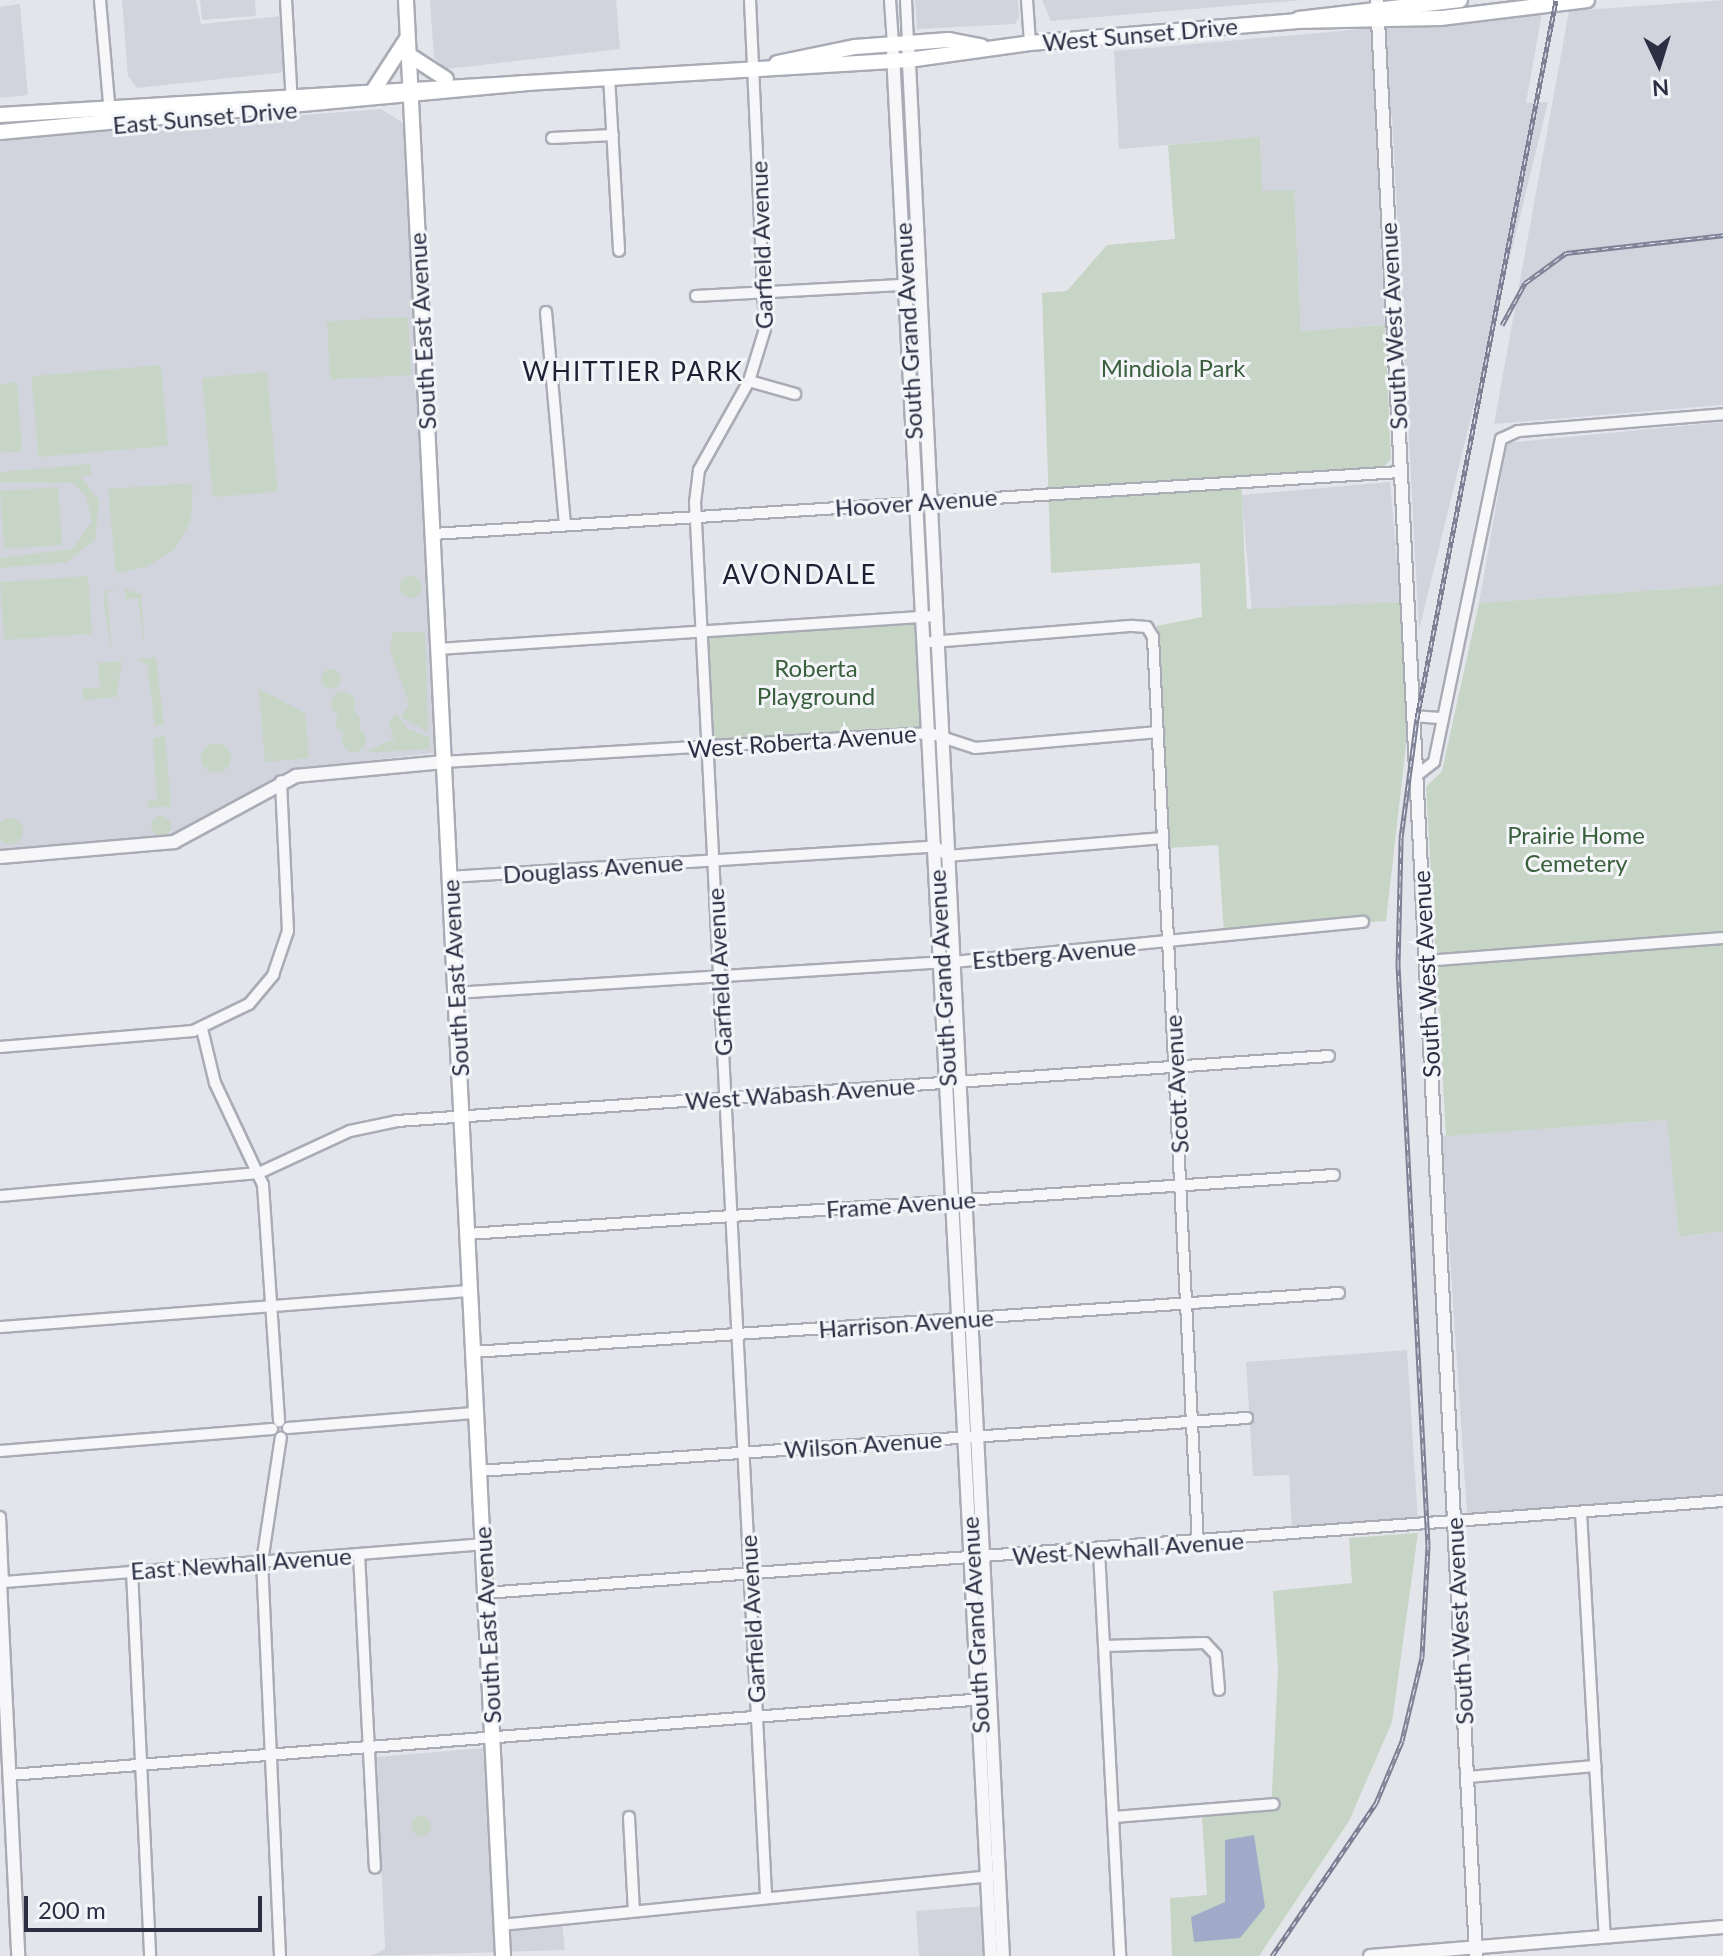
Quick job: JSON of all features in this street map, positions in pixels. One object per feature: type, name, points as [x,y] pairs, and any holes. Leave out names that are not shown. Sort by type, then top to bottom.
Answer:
[{"type":"main road","name":"South East Avenue","points":[[406,0],[503,1956]]},
{"type":"main road","name":"West Sunset Drive","points":[[1295,21],[1377,3],[1460,0]]},
{"type":"main road","name":"West Sunset Drive","points":[[777,63],[901,61],[985,47],[1295,21],[1378,23],[1587,0]]},
{"type":"main road","points":[[375,88],[408,36]]},
{"type":"main road","name":"West Sunset Drive","points":[[410,92],[777,63],[900,44],[985,47]]},
{"type":"main road","points":[[409,55],[432,75],[471,82]]},
{"type":"main road","name":"West Sunset Drive","points":[[410,92],[471,82],[532,82]]},
{"type":"main road","name":"East Sunset Drive","points":[[0,115],[375,88],[410,92]]},
{"type":"main road","name":"East Sunset Drive","points":[[0,132],[366,103],[410,92]]},
{"type":"main road","points":[[366,103],[411,119]]},
{"type":"street","points":[[100,0],[111,124]]},
{"type":"street","points":[[286,0],[294,94],[291,110]]},
{"type":"street","name":"Garfield Avenue","points":[[750,0],[766,292],[763,344],[749,381],[699,470],[696,516],[766,1895]]},
{"type":"street","name":"South Grand Avenue","points":[[890,0],[900,44],[936,736],[948,856],[947,963]]},
{"type":"street","name":"South Grand Avenue","points":[[900,44],[906,0]]},
{"type":"street","points":[[1027,0],[1030,43]]},
{"type":"street","name":"South West Avenue","points":[[1377,3],[1476,1952]]},
{"type":"street","points":[[609,76],[619,251]]},
{"type":"street","points":[[552,138],[613,135]]},
{"type":"street","points":[[696,296],[912,285]]},
{"type":"street","points":[[546,312],[565,525]]},
{"type":"street","points":[[749,381],[795,394]]},
{"type":"street","points":[[1416,776],[1434,762],[1501,439],[1518,431],[1723,414]]},
{"type":"street","name":"Hoover Avenue","points":[[433,534],[1400,472]]},
{"type":"street","points":[[438,649],[930,616]]},
{"type":"street","name":"Scott Avenue","points":[[931,642],[1147,627],[1158,732],[1198,1543]]},
{"type":"street","points":[[1412,716],[1443,718]]},
{"type":"street","name":"West Roberta Avenue","points":[[443,762],[936,736],[975,748],[1158,732]]},
{"type":"street","name":"South Grand Avenue","points":[[936,736],[935,846],[947,963],[985,1698],[993,1876],[991,1956]]},
{"type":"street","points":[[0,857],[174,842],[207,830],[281,781],[443,762]]},
{"type":"street","points":[[0,1047],[202,1029],[249,1004],[282,955],[290,914],[281,781]]},
{"type":"street","points":[[935,846],[948,856],[1163,838]]},
{"type":"street","name":"Douglass Avenue","points":[[449,877],[935,846]]},
{"type":"street","name":"Estberg Avenue","points":[[455,993],[947,963],[1363,922]]},
{"type":"street","points":[[1425,961],[1723,938]]},
{"type":"street","points":[[202,1029],[215,1083],[259,1173],[273,1306],[280,1429],[262,1562],[280,1956]]},
{"type":"street","name":"West Wabash Avenue","points":[[0,1196],[259,1173],[359,1128],[462,1116],[1329,1056]]},
{"type":"street","name":"Frame Avenue","points":[[468,1234],[1334,1175]]},
{"type":"street","points":[[0,1327],[470,1291]]},
{"type":"street","name":"Harrison Avenue","points":[[473,1352],[1339,1293]]},
{"type":"street","points":[[0,1451],[476,1413]]},
{"type":"street","name":"Wilson Avenue","points":[[479,1471],[1247,1418]]},
{"type":"street","name":"West Newhall Avenue","points":[[485,1593],[978,1560],[1723,1501]]},
{"type":"street","points":[[1581,1512],[1605,1936]]},
{"type":"street","points":[[0,1517],[18,1956]]},
{"type":"street","name":"East Newhall Avenue","points":[[2,1582],[483,1544]]},
{"type":"street","points":[[1099,1551],[1120,1956]]},
{"type":"street","points":[[359,1554],[375,1868]]},
{"type":"street","points":[[132,1571],[150,1956]]},
{"type":"street","points":[[1104,1646],[1205,1643],[1216,1655],[1219,1690]]},
{"type":"street","points":[[10,1775],[985,1698]]},
{"type":"street","points":[[1467,1777],[1596,1766]]},
{"type":"street","points":[[1113,1817],[1273,1804]]},
{"type":"street","points":[[629,1817],[634,1911]]},
{"type":"street","points":[[501,1925],[766,1895],[993,1876]]},
{"type":"street","name":"South Grand Avenue","points":[[993,1876],[1003,1956]]},
{"type":"street","points":[[1370,1956],[1476,1952],[1605,1936],[1723,1927]]},
{"type":"shaded area","points":[[122,0],[196,0],[201,24],[283,16],[287,72],[137,88],[128,76]]},
{"type":"shaded area","points":[[200,0],[255,0],[256,16],[202,20]]},
{"type":"shaded area","points":[[430,0],[616,0],[620,49],[447,69],[434,58]]},
{"type":"shaded area","points":[[915,0],[1018,0],[1019,17],[1015,24],[917,29]]},
{"type":"shaded area","points":[[1042,0],[1303,0],[1051,21]]},
{"type":"shaded area","points":[[1723,0],[1723,405],[1494,424],[1569,11]]},
{"type":"shaded area","points":[[20,4],[28,95],[0,98],[0,7]]},
{"type":"shaded area","points":[[1542,13],[1526,103],[1548,102],[1419,630],[1392,116],[1375,118],[1385,325],[1301,331],[1294,190],[1262,192],[1260,137],[1119,149],[1114,51]]},
{"type":"shaded area","points":[[381,109],[405,124],[435,753],[288,770],[174,835],[0,850],[0,138]]},
{"type":"shaded area","points":[[1723,422],[1723,585],[1479,603],[1507,443]]},
{"type":"shaded area","points":[[1390,482],[1400,602],[1252,615],[1242,495]]},
{"type":"shaded area","points":[[1668,1120],[1679,1237],[1723,1231],[1723,1496],[1467,1514],[1442,1136]]},
{"type":"shaded area","points":[[1407,1350],[1418,1521],[1292,1531],[1289,1475],[1253,1476],[1246,1362]]},
{"type":"shaded area","points":[[484,1748],[495,1927],[562,1923],[565,1950],[371,1956],[385,1949],[377,1757]]},
{"type":"shaded area","points":[[985,1906],[984,1956],[919,1956],[916,1911]]},
{"type":"green space","name":"Mindiola Park","points":[[1260,137],[1262,191],[1294,190],[1301,331],[1385,325],[1391,459],[1383,468],[1241,477],[1247,609],[1400,602],[1407,736],[1386,921],[1224,933],[1218,845],[1169,848],[1157,626],[1202,617],[1200,563],[1051,573],[1042,293],[1067,291],[1107,245],[1175,239],[1168,145]]},
{"type":"green space","points":[[408,317],[411,375],[330,379],[327,321]]},
{"type":"green space","points":[[161,365],[168,446],[39,457],[31,376]]},
{"type":"green space","points":[[267,372],[277,492],[213,497],[202,378]]},
{"type":"green space","points":[[17,382],[22,451],[0,453],[0,384]]},
{"type":"green space","points":[[90,464],[91,475],[80,476],[99,500],[95,540],[67,562],[0,568],[0,558],[72,549],[92,522],[86,496],[73,483],[0,482],[0,472]]},
{"type":"green space","points":[[193,483],[191,520],[175,549],[146,567],[116,573],[108,489]]},
{"type":"green space","points":[[58,487],[62,545],[4,549],[0,491]]},
{"type":"green space","points":[[88,576],[92,634],[4,640],[0,582]]},
{"type":"green space","points":[[411,576],[419,579],[422,587],[419,595],[411,598],[403,595],[400,587],[403,579]]},
{"type":"green space","name":"Prairie Home Cemetery","points":[[1723,585],[1723,1231],[1679,1237],[1667,1120],[1446,1136],[1426,787],[1442,771],[1479,603]]},
{"type":"green space","points":[[119,589],[107,593],[112,656],[103,599],[106,591]]},
{"type":"green space","points":[[125,589],[141,594],[145,653],[138,598],[126,599]]},
{"type":"green space","name":"Roberta Playground","points":[[923,617],[929,732],[707,743],[701,629]]},
{"type":"green space","points":[[393,632],[425,632],[428,732],[401,717],[409,704],[390,649]]},
{"type":"green space","points":[[156,657],[164,725],[155,726],[147,664],[135,660]]},
{"type":"green space","points":[[122,661],[116,697],[84,700],[82,689],[100,687],[98,663]]},
{"type":"green space","points":[[327,669],[335,669],[341,679],[335,689],[327,689],[321,683],[321,675]]},
{"type":"green space","points":[[259,689],[305,713],[309,758],[265,762]]},
{"type":"green space","points":[[343,692],[351,696],[355,704],[351,712],[343,716],[335,712],[331,704],[335,696]]},
{"type":"green space","points":[[348,710],[356,714],[360,722],[356,730],[348,734],[340,730],[336,722],[340,714]]},
{"type":"green space","points":[[396,714],[407,729],[430,737],[429,749],[363,753],[394,739],[388,721]]},
{"type":"green space","points":[[354,728],[362,732],[366,740],[362,748],[354,752],[346,748],[342,740],[346,732]]},
{"type":"green space","points":[[165,736],[171,806],[148,808],[147,801],[157,800],[153,738]]},
{"type":"green space","points":[[216,743],[227,747],[231,758],[227,769],[216,773],[205,769],[201,758],[205,747]]},
{"type":"green space","points":[[161,816],[168,819],[171,826],[168,833],[161,836],[154,833],[151,826],[154,819]]},
{"type":"green space","points":[[10,818],[19,822],[23,831],[19,840],[10,844],[1,840],[-3,831],[1,822]]},
{"type":"green space","points":[[1418,1533],[1392,1722],[1349,1821],[1259,1956],[1172,1956],[1170,1898],[1207,1895],[1202,1817],[1271,1811],[1278,1670],[1273,1591],[1352,1583],[1349,1538]]},
{"type":"green space","points":[[421,1816],[428,1819],[431,1826],[428,1833],[421,1836],[414,1833],[411,1826],[414,1819]]},
{"type":"water","points":[[1254,1835],[1265,1907],[1240,1938],[1194,1942],[1191,1917],[1225,1902],[1225,1840]]},
{"type":"railway","points":[[1272,1956],[1376,1803],[1402,1741],[1422,1657],[1428,1545],[1398,965],[1401,838],[1417,718],[1556,0]]},
{"type":"railway","points":[[1502,325],[1525,283],[1566,253],[1723,235]]},
{"type":"district","name":"WHITTIER PARK","points":[[633,372]]},
{"type":"district","name":"AVONDALE","points":[[800,575]]}]
